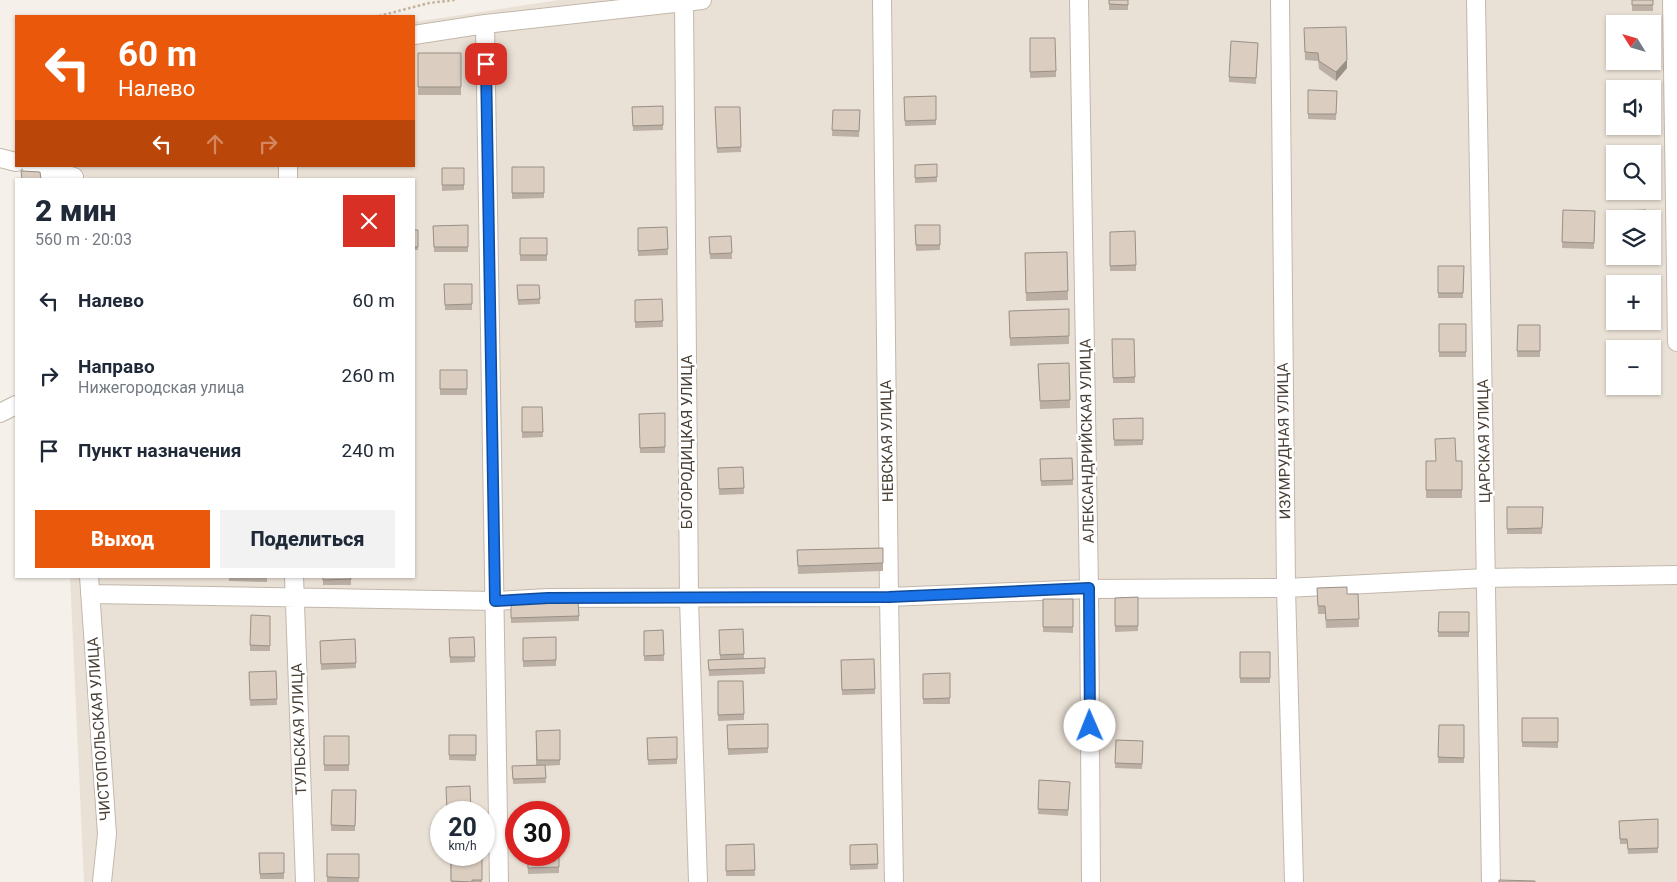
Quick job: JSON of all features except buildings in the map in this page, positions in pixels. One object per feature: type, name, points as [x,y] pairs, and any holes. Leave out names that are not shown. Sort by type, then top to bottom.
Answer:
[{"type":"street","points":[[415,35],[485,24],[702,0]]},
{"type":"street","name":"НЕВСКАЯ УЛИЦА","points":[[882,0],[894,882]]},
{"type":"street","name":"АЛЕКСАНДРИЙСКАЯ УЛИЦА","points":[[1079,0],[1092,882]]},
{"type":"street","name":"ИЗУМРУДНАЯ УЛИЦА","points":[[1280,0],[1286,588],[1294,882]]},
{"type":"street","name":"ЦАРСКАЯ УЛИЦА","points":[[1476,0],[1491,882]]},
{"type":"street","points":[[1672,0],[1677,342]]},
{"type":"street","name":"БОГОРОДИЦКАЯ УЛИЦА","points":[[684,2],[689,599],[698,882]]},
{"type":"street","points":[[485,24],[499,882]]},
{"type":"street","points":[[0,158],[15,162]]},
{"type":"street","points":[[37,167],[74,174]]},
{"type":"street","points":[[0,413],[15,406]]},
{"type":"street","points":[[90,594],[495,601],[548,598],[889,597],[1089,588],[1286,588],[1486,578],[1677,575]]},
{"type":"street","name":"ЧИСТОПОЛЬСКАЯ УЛИЦА","points":[[89,578],[107,834],[102,882]]},
{"type":"street","name":"ТУЛЬСКАЯ УЛИЦА","points":[[294,578],[305,882]]},
{"type":"path","points":[[383,15],[429,3],[455,0]]},
{"type":"shaded area","points":[[559,0],[1677,0],[1677,882],[84,882],[70,578],[415,578],[415,178],[53,178],[52,167],[415,167],[415,22]]},
{"type":"route","points":[[486,64],[495,601],[548,598],[889,597],[1089,588],[1090,726]]}]
